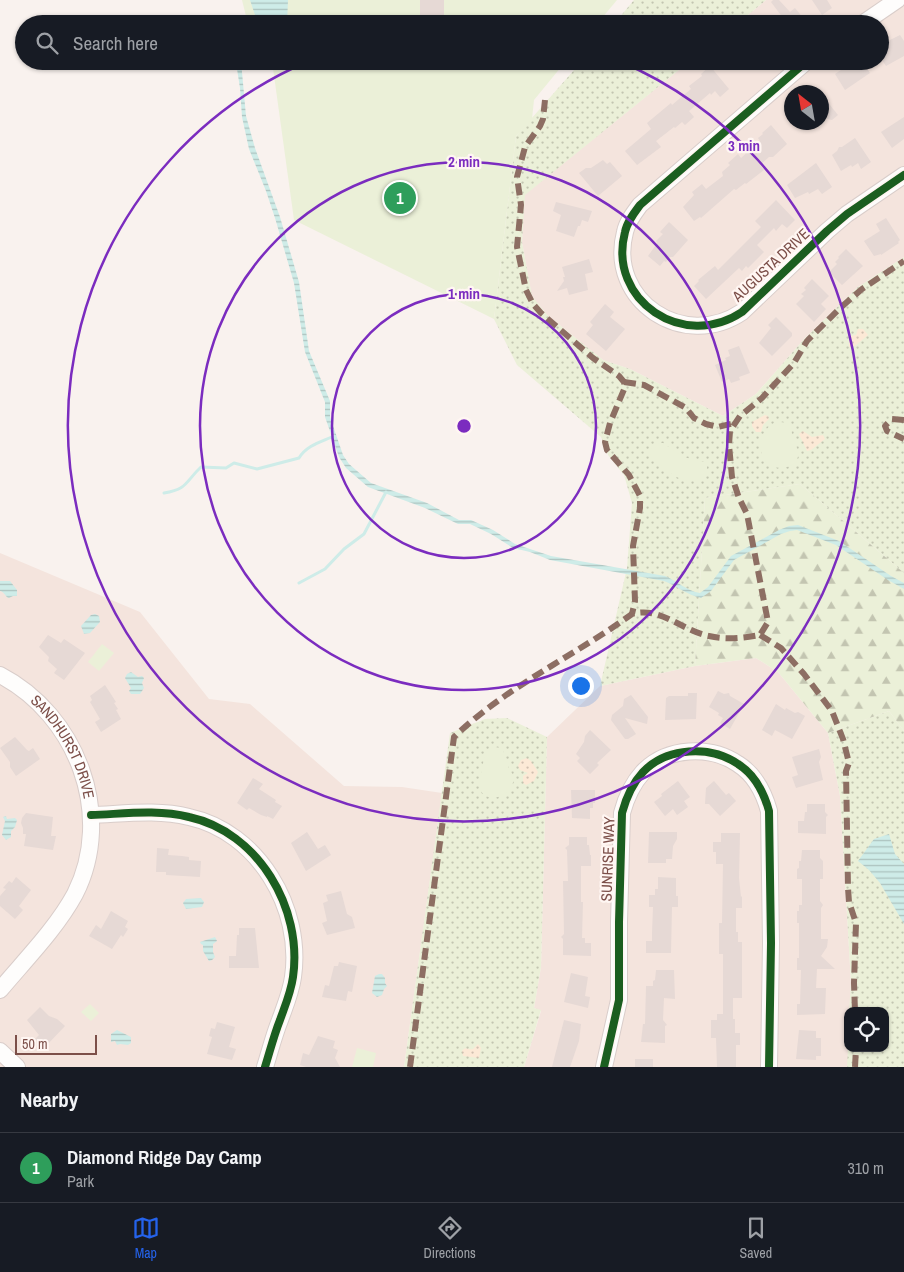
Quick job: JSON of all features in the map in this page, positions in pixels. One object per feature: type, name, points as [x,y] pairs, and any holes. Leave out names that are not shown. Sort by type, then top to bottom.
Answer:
[{"type":"street","points":[[875,15],[897,0]]},
{"type":"street","name":"AUGUSTA DRIVE","points":[[797,70],[640,205],[630,220],[623,240],[625,271],[636,295],[654,313],[677,324],[702,327],[725,322],[742,312],[847,214],[904,175]]},
{"type":"street","name":"SANDHURST DRIVE","points":[[0,675],[20,686],[38,702],[61,729],[75,753],[82,771],[90,802],[91,815],[89,852],[82,879],[75,894],[55,924],[0,990]]},
{"type":"street","name":"SUNRISE WAY","points":[[604,1067],[620,1000],[621,820],[624,806],[634,783],[654,763],[676,754],[697,751],[716,754],[740,764],[750,774],[766,797],[769,811],[771,943],[769,1067]]},
{"type":"street","points":[[91,815],[163,812],[190,817],[216,827],[242,844],[265,869],[280,895],[289,919],[294,966],[291,988],[266,1067]]},
{"type":"street","points":[[0,1050],[17,1067]]},
{"type":"shaded area","points":[[766,0],[904,0],[904,257],[858,287],[805,338],[756,394],[723,416],[630,369],[603,360],[547,315],[532,297],[522,242],[524,195],[679,70],[889,70],[889,15],[748,15]]},
{"type":"shaded area","points":[[0,553],[140,612],[209,699],[250,704],[344,786],[402,787],[442,793],[404,1067],[0,1067]]},
{"type":"shaded area","points":[[756,658],[778,672],[828,733],[840,796],[851,983],[850,1007],[844,1007],[844,1052],[848,1052],[848,1067],[524,1067],[541,1011],[534,1008],[541,967],[547,737],[600,686],[695,666]]},
{"type":"green space","points":[[242,0],[617,0],[604,15],[246,15]]},
{"type":"green space","points":[[634,0],[766,0],[748,15],[622,15]]},
{"type":"green space","points":[[273,70],[559,70],[534,100],[532,119],[516,136],[494,319],[294,220]]},
{"type":"green space","points":[[574,70],[679,70],[525,195],[522,242],[532,296],[547,315],[603,360],[630,369],[723,416],[756,394],[805,338],[858,287],[904,257],[904,573],[800,484],[705,498],[695,666],[600,686],[627,568],[632,503],[624,475],[608,455],[601,437],[517,365],[494,319],[516,136]]},
{"type":"green space","points":[[776,422],[787,423],[791,427],[794,443],[799,453],[796,463],[784,468],[774,467],[767,463],[762,455],[762,437],[767,429]]},
{"type":"green space","points":[[663,443],[683,457],[704,462],[707,465],[707,473],[702,478],[691,481],[673,475],[654,460],[650,454],[653,447]]},
{"type":"green space","points":[[800,484],[904,573],[904,731],[889,711],[828,733],[778,672],[756,658],[695,666],[705,498]]},
{"type":"green space","points":[[102,644],[114,653],[99,671],[88,662]]},
{"type":"green space","points":[[889,711],[904,731],[904,1067],[847,1067],[848,1052],[889,1052],[889,1007],[849,1007],[851,983],[840,796],[828,733]]},
{"type":"green space","points":[[507,718],[547,737],[541,967],[534,1008],[541,1010],[524,1067],[404,1067],[450,733],[485,719]]},
{"type":"green space","points":[[494,747],[501,748],[504,752],[513,776],[513,783],[505,794],[492,798],[486,796],[481,791],[479,784],[485,756]]},
{"type":"green space","points":[[90,1004],[99,1013],[91,1021],[81,1012]]},
{"type":"green space","points":[[357,1048],[376,1053],[373,1067],[352,1067]]},
{"type":"sand","points":[[858,329],[863,329],[868,335],[855,346],[849,347],[850,336],[856,335]]},
{"type":"sand","points":[[765,415],[769,419],[763,425],[761,432],[756,432],[752,422]]},
{"type":"sand","points":[[803,431],[812,437],[823,435],[825,439],[807,451],[799,434]]},
{"type":"sand","points":[[527,758],[538,772],[534,781],[526,785],[523,783],[523,776],[528,773],[520,770],[518,766],[521,760]]},
{"type":"sand","points":[[478,1044],[481,1048],[479,1058],[463,1056],[462,1051],[465,1048],[473,1049]]},
{"type":"water","points":[[250,0],[288,0],[287,15],[255,15]]},
{"type":"water","points":[[237,70],[242,70],[246,116],[255,148],[280,217],[299,282],[309,351],[330,401],[330,417],[343,455],[349,464],[371,483],[427,503],[459,520],[471,520],[493,530],[515,544],[551,556],[665,576],[700,593],[708,587],[731,556],[779,530],[798,525],[839,541],[904,583],[904,589],[836,545],[797,530],[781,534],[734,560],[711,591],[701,598],[664,581],[550,560],[513,548],[491,534],[470,524],[458,524],[425,508],[368,487],[346,468],[339,457],[325,417],[325,402],[305,352],[294,283],[266,191],[249,149],[242,117]]},
{"type":"water","points":[[0,581],[10,581],[17,590],[17,596],[9,598],[0,591]]},
{"type":"water","points":[[91,615],[99,616],[100,622],[90,633],[84,634],[81,626]]},
{"type":"water","points":[[131,672],[138,677],[142,676],[144,678],[142,683],[144,688],[140,694],[131,694],[129,691],[131,688],[125,678]]},
{"type":"water","points":[[6,816],[7,819],[15,818],[17,820],[15,827],[11,831],[11,837],[6,840],[2,835],[5,821],[3,817]]},
{"type":"water","points":[[889,834],[895,854],[904,864],[904,924],[880,883],[858,861],[874,839]]},
{"type":"water","points":[[201,898],[204,902],[202,907],[186,909],[183,903],[186,899]]},
{"type":"water","points":[[215,937],[217,941],[213,944],[213,952],[215,957],[209,961],[200,942]]},
{"type":"water","points":[[382,974],[385,978],[387,986],[382,995],[377,997],[372,993],[375,976]]},
{"type":"water","points":[[117,1030],[131,1037],[131,1043],[128,1045],[117,1045],[115,1041],[111,1042],[111,1034]]},
{"type":"building","points":[[420,0],[444,0],[444,15],[420,15]]},
{"type":"building","points":[[779,0],[790,12],[795,8],[801,15],[781,15],[771,2]]},
{"type":"building","points":[[812,0],[827,0],[832,8],[822,15]]},
{"type":"building","points":[[900,35],[904,41],[904,56],[889,64],[889,40]]},
{"type":"building","points":[[706,70],[713,70],[729,89],[720,97],[715,91],[711,95],[710,93],[689,111],[694,117],[685,125],[682,122],[674,127],[656,141],[661,147],[637,165],[625,151],[651,129],[647,123],[691,89],[689,86],[702,76],[701,74]]},
{"type":"building","points":[[841,70],[868,70],[870,73],[845,90],[835,74]]},
{"type":"building","points":[[829,104],[838,115],[832,120],[829,119]]},
{"type":"building","points":[[904,117],[904,139],[892,148],[881,132]]},
{"type":"building","points":[[771,125],[787,144],[773,157],[769,157],[760,165],[764,170],[746,184],[736,190],[734,189],[701,218],[694,221],[683,207],[694,195],[692,192],[702,184],[706,189],[723,176],[722,172],[730,165],[728,163],[738,154],[741,158],[760,141],[758,138]]},
{"type":"building","points":[[855,138],[871,162],[861,169],[858,163],[841,171],[832,155],[839,147]]},
{"type":"building","points":[[603,160],[607,164],[610,162],[622,176],[598,196],[579,173]]},
{"type":"building","points":[[816,163],[832,187],[822,194],[818,189],[795,198],[787,185]]},
{"type":"building","points":[[776,200],[795,220],[787,228],[782,224],[776,231],[774,228],[757,245],[764,252],[748,268],[746,266],[742,271],[739,268],[706,299],[694,286],[698,280],[715,266],[718,270],[761,227],[755,221]]},
{"type":"building","points":[[556,202],[592,211],[588,222],[582,220],[574,237],[556,231],[561,215],[553,211]]},
{"type":"building","points":[[886,218],[900,240],[899,243],[881,255],[874,256],[864,241],[880,231],[876,224]]},
{"type":"building","points":[[669,222],[688,240],[673,257],[670,257],[666,262],[664,261],[660,266],[648,256],[656,245],[656,241],[663,234],[660,232]]},
{"type":"building","points":[[846,249],[863,266],[842,285],[829,272],[837,264],[835,262],[838,257]]},
{"type":"building","points":[[589,259],[593,272],[585,274],[588,290],[569,295],[567,288],[557,291],[564,281],[563,277],[565,277],[562,267]]},
{"type":"building","points":[[812,279],[829,296],[821,304],[826,309],[814,322],[796,304],[804,296],[801,294],[806,290],[804,288]]},
{"type":"building","points":[[605,304],[614,312],[610,317],[625,329],[606,351],[586,334],[593,325],[590,322]]},
{"type":"building","points":[[776,317],[792,333],[792,336],[772,356],[759,343],[771,328],[768,325]]},
{"type":"building","points":[[739,346],[750,373],[739,377],[740,380],[731,383],[729,379],[722,382],[715,365],[730,356],[728,350]]},
{"type":"building","points":[[48,635],[61,643],[64,639],[85,653],[64,680],[54,673],[57,669],[48,661],[49,657],[39,647]]},
{"type":"building","points":[[105,685],[116,702],[114,703],[118,709],[116,710],[121,719],[101,732],[95,722],[100,719],[90,702],[92,700],[90,696]]},
{"type":"building","points":[[718,691],[724,694],[729,693],[730,696],[744,704],[730,729],[720,723],[723,718],[718,715],[719,713],[709,707]]},
{"type":"building","points":[[688,693],[697,693],[696,719],[665,720],[666,698],[669,696],[688,696]]},
{"type":"building","points":[[631,695],[648,717],[647,724],[625,718],[636,734],[625,739],[611,720],[612,715],[623,706],[624,699]]},
{"type":"building","points":[[776,704],[785,710],[786,708],[805,716],[792,739],[775,730],[772,736],[762,730]]},
{"type":"building","points":[[590,730],[611,750],[597,763],[599,765],[590,774],[577,761],[580,758],[576,754]]},
{"type":"building","points":[[15,737],[27,750],[29,751],[33,748],[40,759],[16,776],[10,767],[10,762],[0,748]]},
{"type":"building","points":[[819,749],[821,757],[819,762],[823,780],[796,788],[792,777],[798,775],[792,757]]},
{"type":"building","points":[[253,778],[263,784],[259,789],[282,806],[273,819],[249,808],[247,810],[237,803]]},
{"type":"building","points":[[678,781],[690,797],[684,801],[688,807],[677,815],[673,809],[665,816],[654,802]]},
{"type":"building","points":[[714,781],[726,795],[729,793],[736,801],[720,816],[709,804],[705,804],[706,788]]},
{"type":"building","points":[[571,790],[595,790],[595,803],[593,803],[593,808],[590,808],[590,819],[572,818]]},
{"type":"building","points":[[807,804],[825,804],[825,812],[828,815],[826,817],[826,834],[798,833],[798,821],[804,821]]},
{"type":"building","points":[[26,813],[53,817],[51,836],[56,836],[53,850],[24,846],[26,834],[23,834],[21,823]]},
{"type":"building","points":[[307,832],[318,849],[325,845],[331,855],[306,871],[291,843]]},
{"type":"building","points":[[649,832],[677,832],[672,859],[666,859],[666,863],[648,863]]},
{"type":"building","points":[[721,833],[740,833],[739,878],[742,908],[736,908],[736,932],[738,932],[738,942],[742,942],[742,998],[733,998],[735,1033],[740,1033],[740,1045],[736,1045],[736,1067],[717,1067],[716,1038],[711,1038],[711,1020],[717,1020],[717,1014],[723,1014],[723,954],[719,954],[719,923],[722,923],[723,864],[716,864],[716,852],[713,852],[713,842],[721,842]]},
{"type":"building","points":[[569,837],[587,837],[587,845],[589,845],[591,855],[591,866],[581,866],[581,902],[583,902],[582,938],[585,938],[585,943],[591,943],[591,956],[563,955],[563,939],[561,937],[564,934],[563,881],[568,881],[567,850],[565,848],[569,845]]},
{"type":"building","points":[[157,848],[169,849],[168,855],[189,857],[189,860],[201,861],[200,877],[166,875],[166,872],[156,872]]},
{"type":"building","points":[[802,850],[820,850],[820,858],[823,861],[823,879],[820,879],[820,901],[823,905],[821,908],[821,939],[828,939],[827,947],[821,956],[835,969],[817,969],[816,988],[826,988],[825,1014],[797,1015],[797,1004],[800,1004],[801,970],[797,970],[799,923],[797,923],[797,911],[799,911],[799,905],[802,905],[802,879],[797,879],[797,869],[799,868],[799,861],[801,861]]},
{"type":"building","points":[[16,877],[31,890],[19,906],[23,910],[15,919],[0,906],[0,896],[6,889],[3,888],[9,881],[12,883]]},
{"type":"building","points":[[658,877],[676,878],[678,907],[672,907],[671,953],[646,953],[646,941],[652,941],[653,907],[649,907],[649,895],[655,895],[655,889],[658,889]]},
{"type":"building","points":[[341,891],[347,914],[352,917],[355,928],[327,935],[322,923],[327,921],[323,903],[328,901],[326,895]]},
{"type":"building","points":[[111,911],[128,921],[125,927],[128,929],[123,937],[121,935],[112,949],[89,936],[96,925],[101,929]]},
{"type":"building","points":[[239,928],[255,928],[259,968],[229,968],[229,956],[236,956]]},
{"type":"building","points":[[339,962],[357,966],[352,992],[348,991],[346,1001],[322,997],[325,985],[329,986],[334,966],[338,966]]},
{"type":"building","points":[[656,970],[674,970],[675,999],[664,998],[663,1020],[667,1025],[665,1026],[665,1043],[641,1042],[643,1024],[645,1024],[646,986],[653,986]]},
{"type":"building","points":[[571,973],[588,977],[585,996],[590,997],[588,1008],[564,1002]]},
{"type":"building","points":[[40,1007],[49,1016],[57,1019],[65,1026],[45,1047],[35,1039],[39,1035],[27,1020]]},
{"type":"building","points":[[564,1020],[581,1024],[579,1041],[570,1067],[552,1067]]},
{"type":"building","points":[[217,1022],[235,1027],[229,1047],[236,1049],[232,1060],[207,1054],[212,1037],[209,1036],[211,1028],[215,1029]]},
{"type":"building","points":[[799,1030],[816,1031],[816,1038],[821,1038],[821,1056],[816,1056],[816,1060],[796,1059]]},
{"type":"building","points":[[318,1036],[335,1041],[333,1048],[338,1050],[335,1058],[340,1067],[306,1067],[300,1065],[303,1053],[309,1055]]},
{"type":"building","points":[[635,1059],[653,1059],[653,1067],[635,1067]]},
{"type":"waterway","points":[[164,493],[182,487],[201,467],[226,468],[234,463],[257,469],[299,458],[310,447],[334,436]]},
{"type":"waterway","points":[[299,583],[325,569],[344,549],[364,534],[386,492]]},
{"type":"marked path","points":[[545,100],[543,119],[525,147],[517,177],[521,205],[517,247],[526,290],[533,304],[593,358],[619,376],[624,382],[625,387],[610,423],[605,442],[607,450],[629,475],[640,496],[640,508],[633,546],[635,601],[632,614]]},
{"type":"marked path","points":[[410,1067],[454,737],[474,719],[518,687],[632,614],[652,613],[699,633],[722,638],[760,635],[768,622],[747,514],[732,477],[729,445],[730,431],[740,416],[762,398],[794,363],[807,341],[839,309],[862,289],[904,261]]},
{"type":"marked path","points":[[624,382],[644,385],[686,408],[694,418],[706,424],[718,427],[735,423]]},
{"type":"marked path","points":[[904,420],[892,419],[885,426],[887,431],[904,439]]},
{"type":"marked path","points":[[760,635],[781,648],[804,674],[832,711],[843,739],[849,763],[846,771],[848,888],[849,902],[856,923],[855,1007]]},
{"type":"marked path","points":[[855,1067],[856,1052]]},
{"type":"cycle path","points":[[797,70],[635,211],[626,228],[622,257],[628,279],[639,298],[655,312],[675,322],[697,326],[720,323],[742,312],[847,214],[904,175]]},
{"type":"cycle path","points":[[604,1067],[619,1000],[622,813],[630,791],[643,772],[664,758],[676,753],[689,751],[715,754],[727,758],[744,768],[758,784],[769,811],[771,943],[769,1067]]},
{"type":"cycle path","points":[[91,815],[165,813],[189,817],[214,825],[236,839],[255,856],[271,877],[283,900],[291,925],[294,951],[291,988],[265,1067]]},
{"type":"place","name":"Diamond Ridge Day Camp","points":[[400,198]]}]
